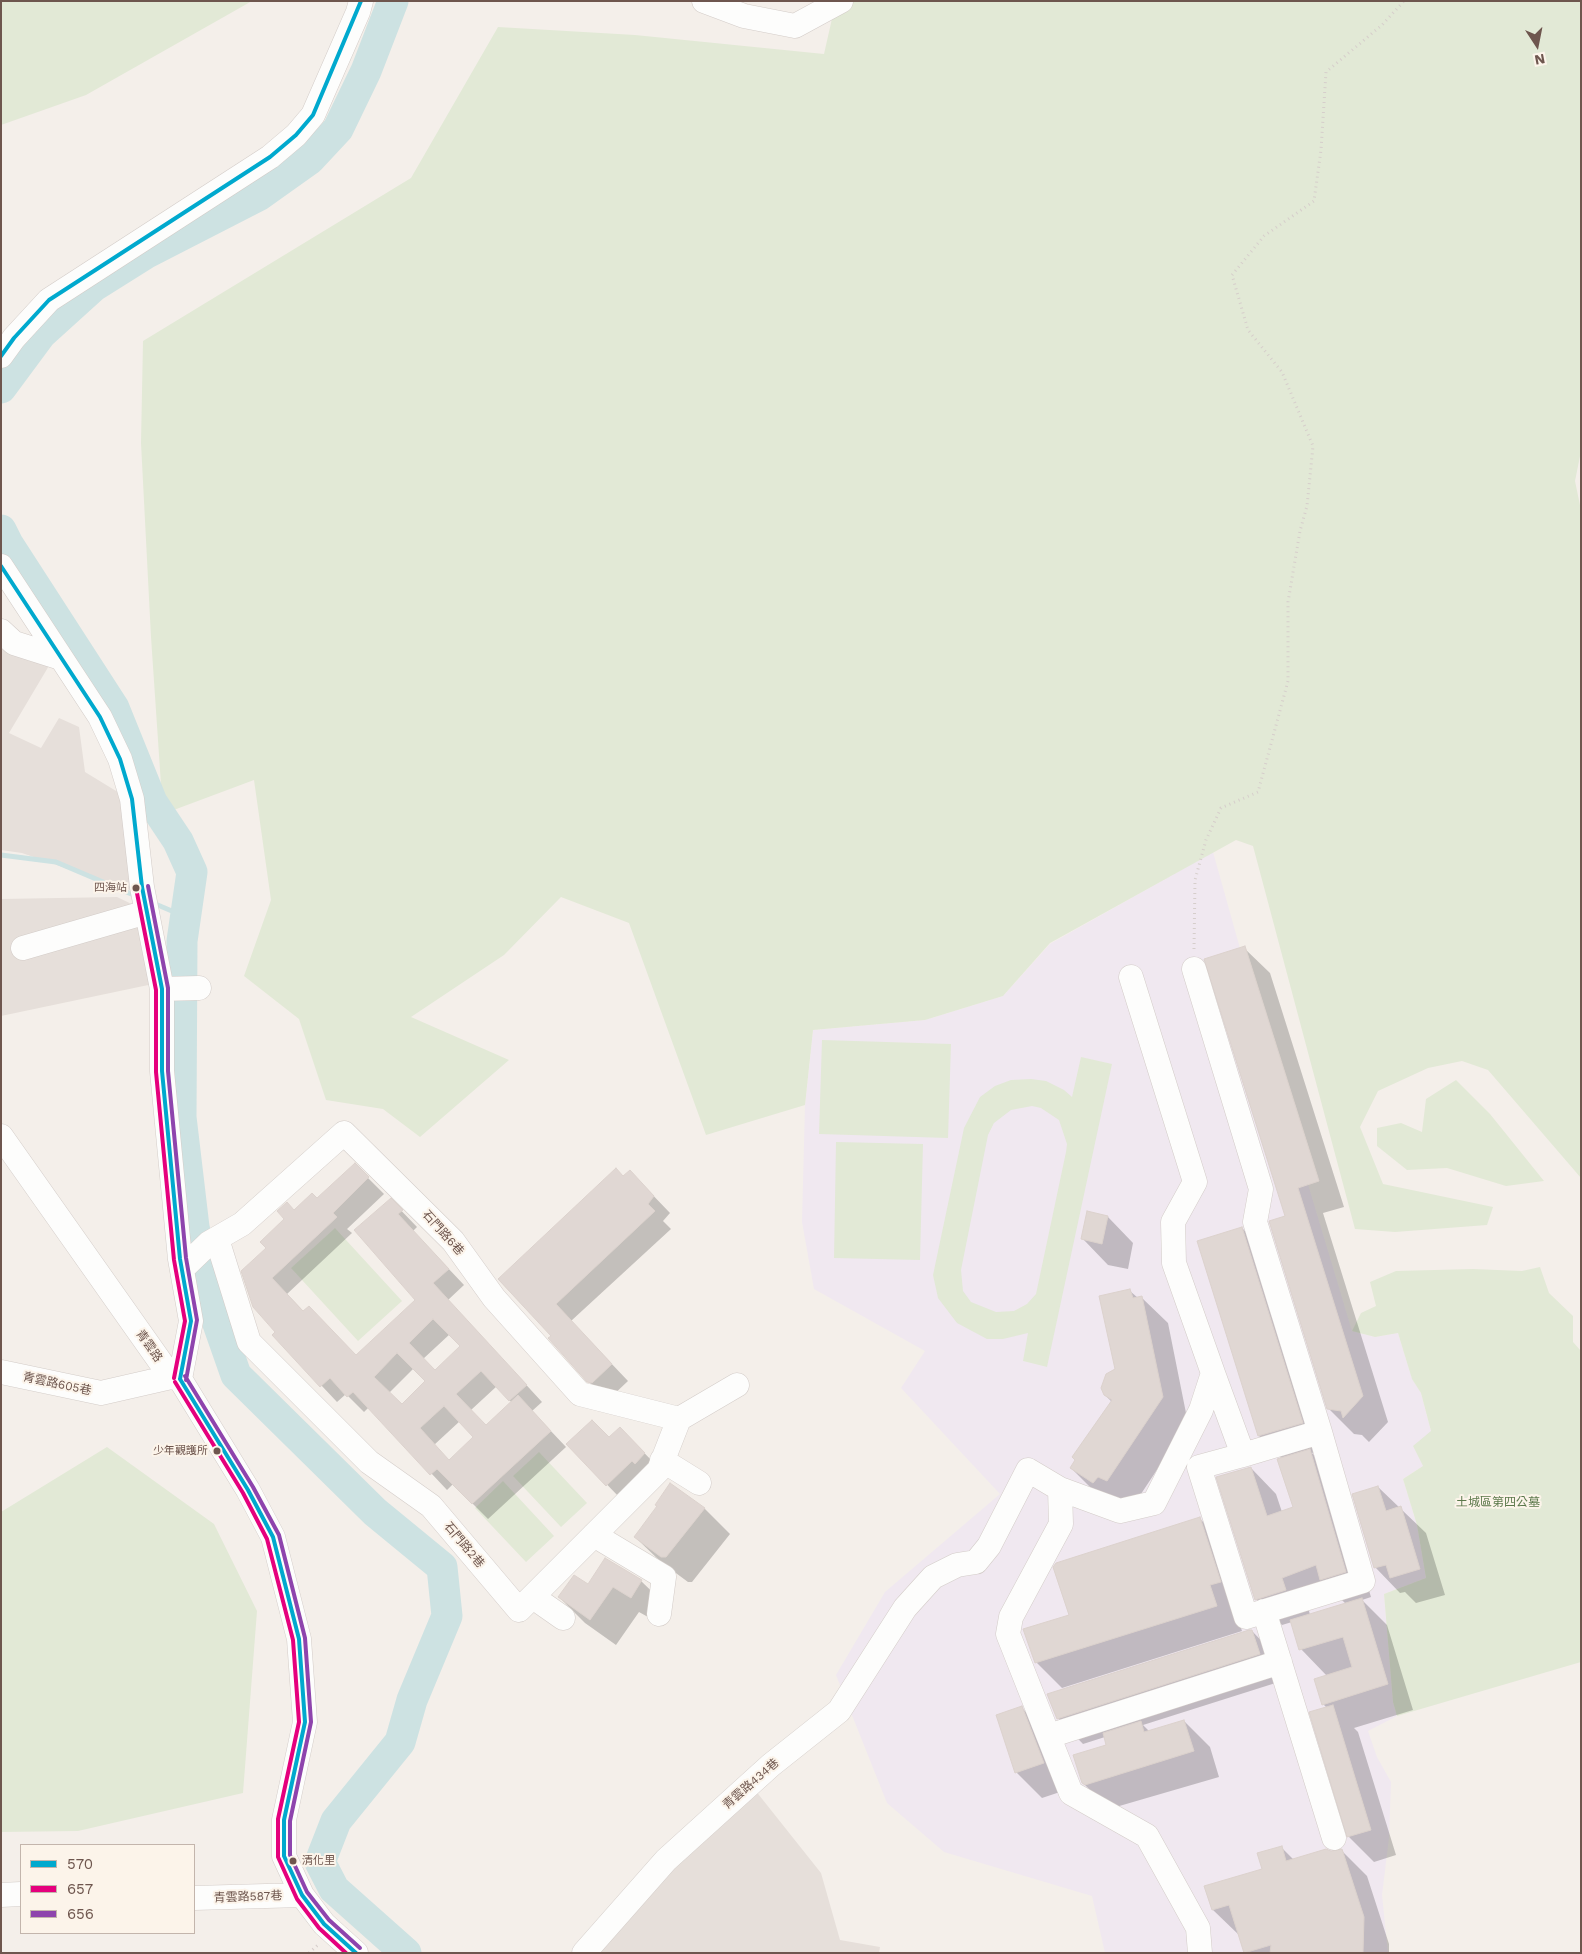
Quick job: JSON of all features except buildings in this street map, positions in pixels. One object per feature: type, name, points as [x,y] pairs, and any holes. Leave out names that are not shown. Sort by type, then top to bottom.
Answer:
[{"type":"street","points":[[1,356],[14,338],[49,300],[270,157],[296,136],[313,115],[358,12],[361,1]]},
{"type":"street","points":[[704,1],[744,16],[795,26],[841,1]]},
{"type":"street","points":[[1,566],[100,717],[120,759],[132,799],[142,886],[162,990],[162,1071],[182,1269],[191,1321],[175,1378]]},
{"type":"street","points":[[1,631],[14,643],[61,658]]},
{"type":"street","points":[[23,948],[147,912]]},
{"type":"street","points":[[1194,969],[1262,1190],[1255,1222],[1320,1432],[1363,1581],[1246,1617],[1199,1466],[1320,1432]]},
{"type":"street","points":[[1131,978],[1194,1182],[1173,1222],[1174,1263],[1243,1455]]},
{"type":"street","points":[[162,990],[199,988]]},
{"type":"street","name":"石門路6巷","points":[[213,1241],[242,1224],[344,1133],[453,1241],[494,1298],[580,1394],[679,1419]]},
{"type":"street","name":"青雲路","points":[[1,1136],[175,1378],[248,1490],[273,1537],[299,1639],[305,1722],[284,1820],[284,1856],[302,1895],[324,1924],[356,1953]]},
{"type":"street","points":[[182,1269],[213,1241]]},
{"type":"street","name":"石門路2巷","points":[[213,1241],[249,1342],[369,1462],[431,1506],[520,1610],[659,1470],[679,1419]]},
{"type":"street","name":"青雲路605巷","points":[[1,1372],[65,1387],[101,1393],[175,1378]]},
{"type":"street","points":[[1200,1953],[1198,1928],[1147,1836],[1071,1793],[1008,1634],[1011,1617],[1060,1524],[1060,1489],[1120,1511],[1154,1503],[1201,1410],[1213,1374]]},
{"type":"street","points":[[679,1419],[737,1385]]},
{"type":"street","points":[[662,1460],[699,1483]]},
{"type":"street","name":"青雲路434巷","points":[[584,1953],[666,1860],[771,1765],[839,1711],[906,1608],[933,1577],[957,1565],[976,1562],[989,1546],[1028,1470],[1060,1489]]},
{"type":"street","points":[[594,1535],[664,1577],[659,1614]]},
{"type":"street","points":[[533,1597],[563,1618]]},
{"type":"street","points":[[1264,1611],[1334,1838]]},
{"type":"street","points":[[1049,1736],[1280,1662]]},
{"type":"street","points":[[1,1895],[20,1894]]},
{"type":"street","name":"青雲路587巷","points":[[195,1898],[302,1895]]},
{"type":"path","points":[[1194,969],[1195,880],[1206,840],[1222,808],[1258,792],[1288,681],[1288,602],[1300,531],[1307,506],[1313,446],[1282,372],[1248,330],[1232,275],[1264,236],[1314,202],[1321,150],[1326,72],[1382,26],[1404,1]]},
{"type":"shaded area","points":[[1,644],[29,661],[50,664],[9,733],[41,748],[59,718],[79,727],[85,772],[121,794],[138,893],[22,853],[1,850]]},
{"type":"shaded area","points":[[1213,852],[1278,1084],[1352,1331],[1375,1337],[1398,1333],[1412,1378],[1421,1393],[1431,1431],[1423,1466],[1403,1479],[1417,1525],[1426,1578],[1384,1594],[1393,1702],[1397,1716],[1368,1731],[1377,1757],[1391,1782],[1389,1838],[1382,1895],[1388,1953],[1105,1953],[1092,1896],[944,1852],[887,1803],[836,1675],[885,1592],[1000,1494],[901,1388],[925,1351],[814,1289],[802,1222],[805,1105],[813,1030],[925,1020],[1003,996],[1050,944]]},
{"type":"shaded area","points":[[117,897],[140,908],[153,984],[1,1016],[1,899]]},
{"type":"shaded area","points":[[755,1790],[821,1873],[840,1940],[880,1947],[879,1953],[593,1953],[701,1836]]},
{"type":"green space","points":[[1,1],[252,1],[86,95],[1,125]]},
{"type":"green space","points":[[836,1],[1581,1],[1581,451],[1575,481],[1581,510],[1581,1178],[1488,1070],[1462,1061],[1428,1068],[1378,1091],[1360,1127],[1383,1184],[1493,1207],[1487,1225],[1395,1232],[1355,1229],[1253,846],[1236,840],[1050,943],[1003,996],[925,1020],[813,1030],[805,1105],[706,1135],[629,923],[561,897],[504,955],[411,1017],[509,1060],[420,1137],[383,1109],[326,1100],[299,1019],[244,976],[271,900],[254,780],[163,814],[151,637],[141,443],[143,341],[411,178],[498,27],[635,35],[824,54]]},
{"type":"green space","points":[[822,1040],[951,1044],[948,1138],[819,1134]]},
{"type":"green space","points":[[1081,1057],[1112,1064],[1047,1367],[1023,1361],[1028,1333],[1003,1339],[987,1339],[957,1323],[938,1298],[933,1275],[964,1128],[980,1097],[995,1086],[1011,1080],[1031,1079],[1046,1081],[1064,1090],[1072,1097]],"holes":[[[1032,1106],[1041,1108],[1059,1120],[1067,1144],[1036,1294],[1027,1304],[1014,1311],[996,1312],[971,1302],[963,1291],[961,1270],[988,1135],[994,1123],[1011,1110]]]},
{"type":"green space","points":[[1456,1080],[1490,1114],[1544,1181],[1506,1186],[1447,1168],[1407,1170],[1377,1146],[1377,1128],[1401,1123],[1422,1132],[1426,1099]]},
{"type":"green space","points":[[836,1142],[923,1144],[920,1260],[834,1258]]},
{"type":"green space","points":[[335,1228],[402,1301],[358,1341],[291,1268]]},
{"type":"green space","name":"土城區第四公墓","points":[[1540,1267],[1549,1293],[1573,1316],[1573,1342],[1581,1351],[1581,1662],[1397,1716],[1393,1702],[1384,1594],[1426,1578],[1417,1525],[1403,1479],[1423,1466],[1413,1446],[1431,1431],[1421,1393],[1412,1379],[1398,1333],[1375,1337],[1352,1331],[1361,1313],[1376,1306],[1370,1282],[1396,1271],[1473,1269],[1522,1271]]},
{"type":"green space","points":[[107,1447],[214,1524],[257,1611],[243,1793],[78,1831],[1,1832],[1,1512]]},
{"type":"green space","points":[[539,1452],[587,1503],[561,1527],[513,1476]]},
{"type":"green space","points":[[503,1481],[554,1536],[526,1562],[475,1508]]},
{"type":"waterway","points":[[1,388],[41,334],[94,286],[145,254],[258,196],[310,159],[338,129],[366,71],[393,1]]},
{"type":"waterway","points":[[1,530],[8,544],[114,708],[152,802],[178,841],[192,872],[182,941],[181,1117],[194,1227],[210,1301],[236,1375],[375,1512],[442,1567],[447,1616],[412,1700],[400,1742],[336,1821],[320,1862],[334,1889],[406,1953]]},
{"type":"waterway","points":[[1,855],[56,862],[136,896]]},
{"type":"waterway","points":[[153,903],[186,917]]},
{"type":"transit line","name":"570","points":[[1,356],[14,338],[49,300],[270,157],[296,135],[313,115],[361,1]]},
{"type":"transit line","name":"570","points":[[1,566],[100,717],[120,759],[132,799],[142,887],[162,989],[162,1071],[180,1259],[191,1321],[180,1379]]},
{"type":"transit line","name":"656","points":[[148,886],[168,988],[168,1071],[186,1258],[197,1320],[186,1380]]},
{"type":"transit line","name":"657","points":[[136,888],[156,990],[156,1072],[174,1260],[185,1321],[174,1378]]},
{"type":"transit line","name":"656","points":[[185,1376],[253,1487],[279,1535],[305,1638],[311,1722],[290,1821],[290,1855],[307,1892],[329,1920],[360,1948]]},
{"type":"transit line","name":"570","points":[[180,1379],[248,1490],[273,1537],[299,1639],[305,1722],[284,1820],[284,1856],[302,1895],[324,1924],[356,1953]]},
{"type":"transit line","name":"657","points":[[175,1382],[243,1493],[267,1539],[293,1640],[299,1722],[278,1819],[278,1857],[297,1899],[319,1928],[346,1953]]},
{"type":"place","name":"四海站","points":[[136,888]]},
{"type":"place","name":"少年觀護所","points":[[217,1451]]},
{"type":"place","name":"清化里","points":[[293,1861]]}]
